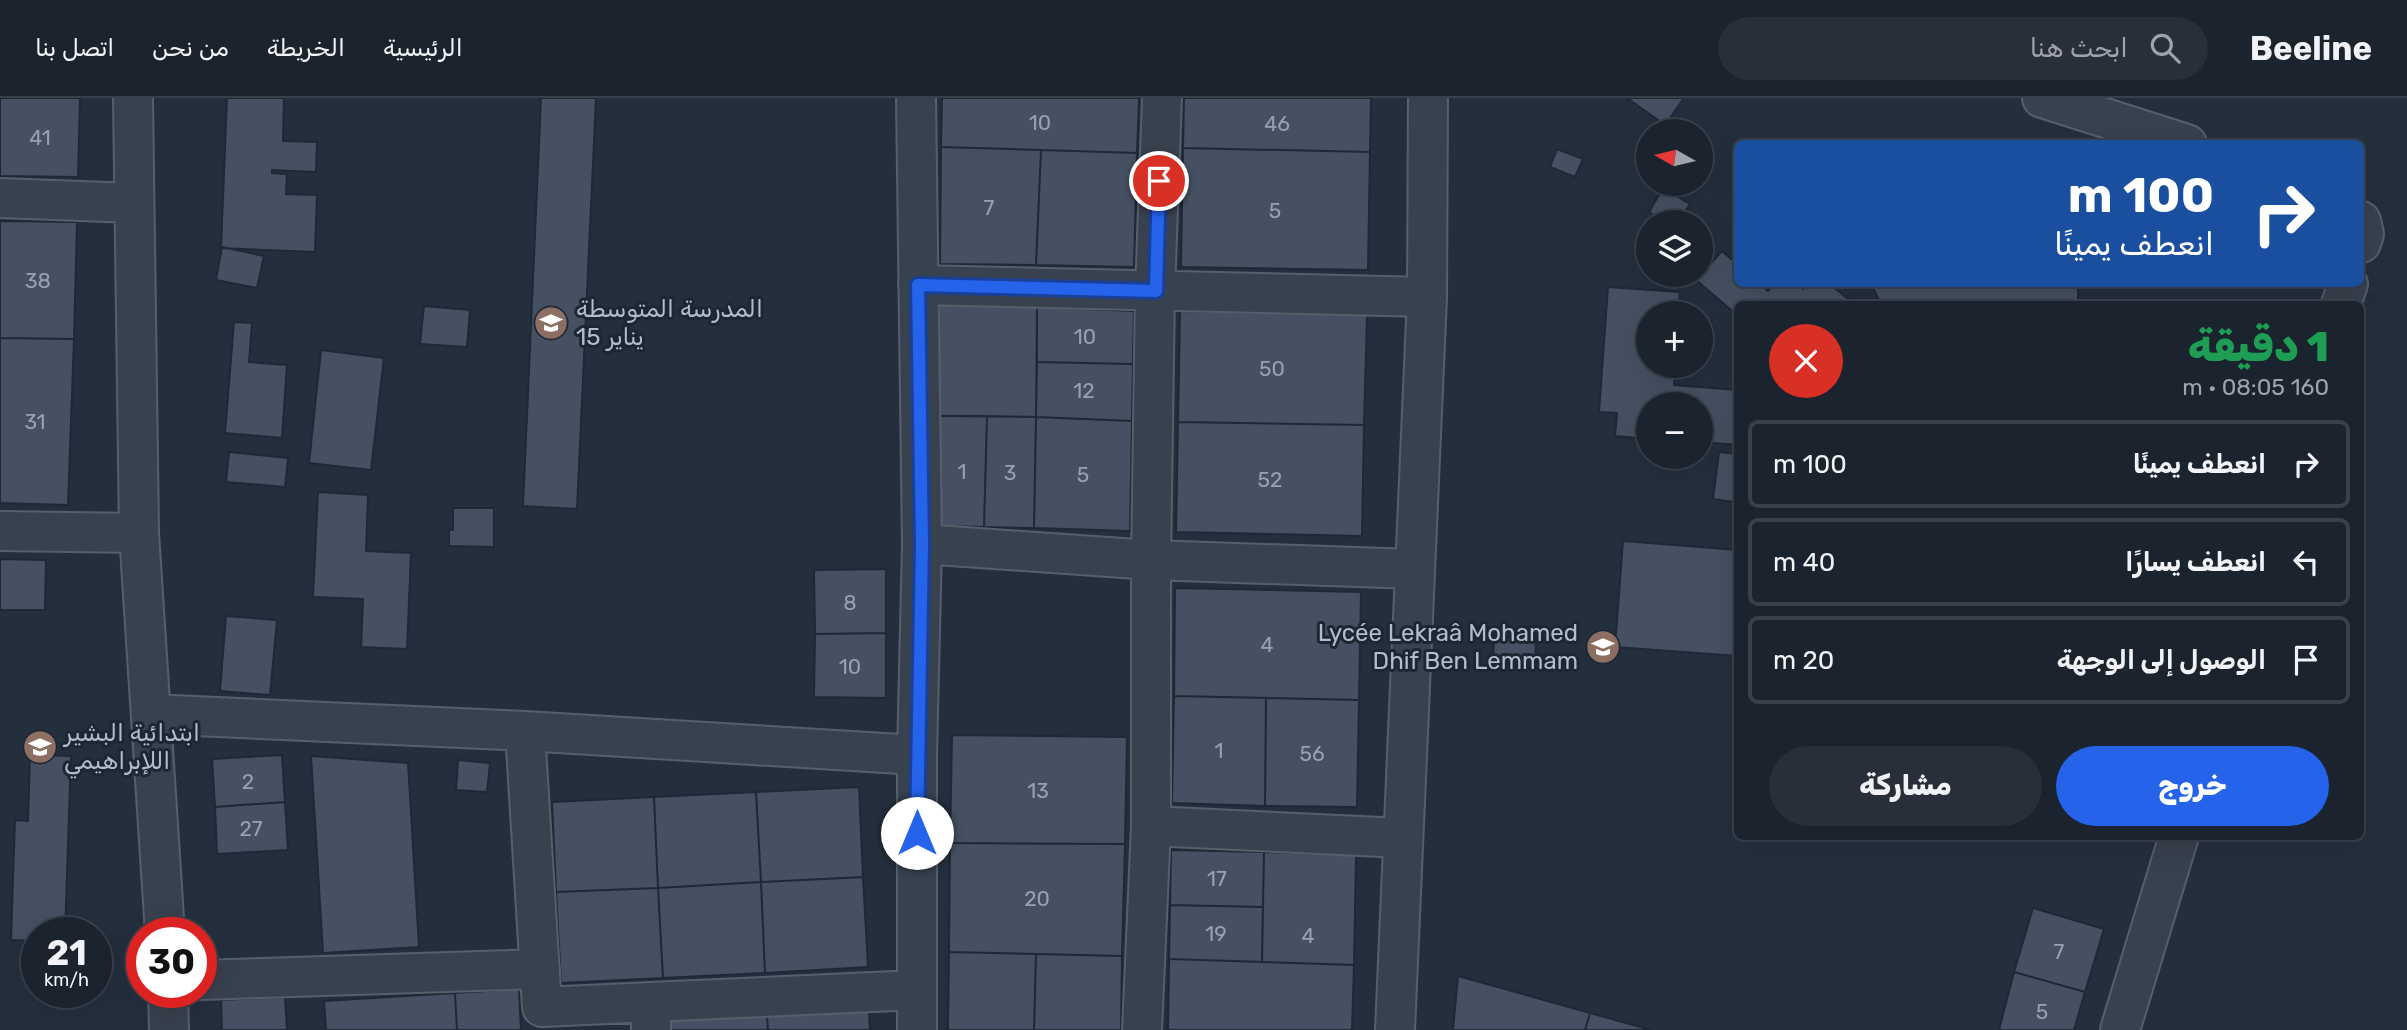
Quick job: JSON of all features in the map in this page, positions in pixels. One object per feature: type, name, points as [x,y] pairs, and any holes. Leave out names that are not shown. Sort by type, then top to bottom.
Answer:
[{"type":"street","points":[[133,98],[139,533],[164,917]]},
{"type":"street","points":[[916,98],[922,544],[917,755],[917,1030]]},
{"type":"street","points":[[1142,1030],[1151,826],[1151,560],[1162,98]]},
{"type":"street","points":[[1395,1030],[1427,297],[1428,98]]},
{"type":"street","points":[[2042,98],[2174,140]]},
{"type":"street","points":[[0,198],[134,203]]},
{"type":"street","points":[[918,285],[1427,297]]},
{"type":"street","points":[[0,531],[139,533]]},
{"type":"street","points":[[922,544],[1151,560],[1414,569]]},
{"type":"street","points":[[151,714],[524,731],[917,755]]},
{"type":"street","points":[[524,731],[542,1007],[651,1016],[916,990]]},
{"type":"street","points":[[1151,826],[1403,838]]},
{"type":"street","points":[[2120,1030],[2178,840]]},
{"type":"street","points":[[217,980],[540,970]]},
{"type":"street","points":[[168,1008],[169,1030]]},
{"type":"building","points":[[0,98],[80,98],[78,177],[0,176]]},
{"type":"building","points":[[227,98],[284,98],[283,141],[317,142],[316,172],[272,170],[272,173],[287,174],[286,194],[317,195],[315,252],[221,248]]},
{"type":"building","points":[[541,98],[596,98],[577,509],[523,506]]},
{"type":"building","points":[[942,98],[1139,98],[1137,153],[941,147]]},
{"type":"building","points":[[1184,98],[1371,98],[1370,152],[1183,148]]},
{"type":"building","points":[[1627,98],[1684,98],[1669,119],[1657,119]]},
{"type":"building","points":[[941,147],[1041,150],[1036,265],[940,264]]},
{"type":"building","points":[[1183,148],[1370,152],[1368,270],[1181,267]]},
{"type":"building","points":[[1557,149],[1583,159],[1575,177],[1550,167]]},
{"type":"building","points":[[1041,150],[1137,153],[1134,267],[1036,265]]},
{"type":"building","points":[[1658,196],[1676,196],[1690,204],[1686,210],[1650,210]]},
{"type":"building","points":[[0,221],[77,222],[74,339],[0,338]]},
{"type":"building","points":[[222,247],[264,256],[257,288],[216,280]]},
{"type":"building","points":[[1722,251],[1734,262],[1734,287],[1763,287],[1768,291],[1771,287],[1834,287],[1850,301],[1734,301],[1734,313],[1704,287],[1713,287],[1713,261]]},
{"type":"building","points":[[1608,287],[1680,292],[1679,301],[1636,301],[1636,378],[1674,378],[1674,385],[1734,390],[1734,445],[1713,443],[1713,392],[1636,392],[1636,438],[1615,436],[1617,413],[1599,412]]},
{"type":"building","points":[[1872,287],[2078,287],[2078,301],[1880,301]]},
{"type":"building","points":[[939,304],[1037,307],[1036,417],[938,416]]},
{"type":"building","points":[[424,306],[470,310],[467,347],[420,344]]},
{"type":"building","points":[[1037,307],[1134,311],[1133,364],[1037,362]]},
{"type":"building","points":[[1180,311],[1367,315],[1364,425],[1178,422]]},
{"type":"building","points":[[234,322],[252,323],[249,362],[287,365],[282,438],[225,433]]},
{"type":"building","points":[[0,338],[74,339],[68,505],[0,503]]},
{"type":"building","points":[[321,350],[384,358],[371,470],[309,463]]},
{"type":"building","points":[[1037,362],[1133,364],[1132,421],[1036,417]]},
{"type":"building","points":[[938,416],[987,416],[984,527],[937,526]]},
{"type":"building","points":[[987,416],[1036,417],[1034,528],[984,527]]},
{"type":"building","points":[[1036,417],[1132,421],[1130,531],[1034,528]]},
{"type":"building","points":[[1178,422],[1364,425],[1362,536],[1176,532]]},
{"type":"building","points":[[229,452],[288,458],[285,487],[226,482]]},
{"type":"building","points":[[1719,452],[1734,454],[1734,502],[1713,499]]},
{"type":"building","points":[[318,492],[368,495],[366,551],[411,553],[407,649],[361,647],[363,599],[313,597]]},
{"type":"building","points":[[453,508],[494,508],[494,547],[449,546],[449,530],[453,530]]},
{"type":"building","points":[[1623,541],[1734,550],[1734,656],[1615,647]]},
{"type":"building","points":[[0,559],[46,560],[45,610],[0,610]]},
{"type":"building","points":[[886,569],[886,633],[815,634],[814,570]]},
{"type":"building","points":[[1175,588],[1361,592],[1359,700],[1174,696]]},
{"type":"building","points":[[226,616],[277,620],[270,695],[220,691]]},
{"type":"building","points":[[886,633],[886,698],[814,697],[815,634]]},
{"type":"building","points":[[1494,637],[1536,638],[1535,668],[1493,666]]},
{"type":"building","points":[[1174,696],[1266,698],[1265,806],[1172,803]]},
{"type":"building","points":[[1266,698],[1359,700],[1357,807],[1265,806]]},
{"type":"building","points":[[952,735],[1127,737],[1125,844],[950,843]]},
{"type":"building","points":[[30,755],[71,756],[66,917],[21,917],[21,940],[11,940],[15,820],[28,821]]},
{"type":"building","points":[[282,755],[285,802],[215,807],[212,759]]},
{"type":"building","points":[[311,756],[408,763],[419,947],[323,953]]},
{"type":"building","points":[[458,760],[490,763],[487,792],[456,790]]},
{"type":"building","points":[[859,787],[863,877],[761,882],[756,792]]},
{"type":"building","points":[[756,792],[761,882],[658,888],[654,797]]},
{"type":"building","points":[[654,797],[658,888],[556,892],[552,802]]},
{"type":"building","points":[[285,802],[288,850],[217,854],[215,807]]},
{"type":"building","points":[[950,843],[1125,844],[1122,956],[949,952]]},
{"type":"building","points":[[1171,850],[1264,852],[1263,907],[1170,905]]},
{"type":"building","points":[[1264,852],[1356,855],[1354,965],[1262,962]]},
{"type":"building","points":[[863,877],[868,967],[765,973],[761,882]]},
{"type":"building","points":[[761,882],[765,973],[663,978],[658,888]]},
{"type":"building","points":[[658,888],[663,978],[561,983],[556,892]]},
{"type":"building","points":[[1170,905],[1263,907],[1262,962],[1169,959]]},
{"type":"building","points":[[2033,908],[2104,929],[2085,992],[2014,972]]},
{"type":"building","points":[[949,952],[1036,954],[1034,1030],[948,1030]]},
{"type":"building","points":[[1036,954],[1122,956],[1121,1030],[1034,1030]]},
{"type":"building","points":[[1169,959],[1354,965],[1352,1030],[1168,1030]]},
{"type":"building","points":[[2014,972],[2085,992],[2074,1030],[1999,1030]]},
{"type":"building","points":[[1458,976],[1590,1013],[1585,1030],[1453,1030]]},
{"type":"building","points":[[519,989],[521,1030],[457,1030],[455,993]]},
{"type":"building","points":[[455,993],[457,1030],[326,1030],[324,1001]]},
{"type":"building","points":[[285,997],[287,1030],[222,1030],[221,1000]]},
{"type":"building","points":[[869,1011],[870,1030],[768,1030],[767,1016]]},
{"type":"building","points":[[1590,1013],[1651,1030],[1585,1030]]},
{"type":"building","points":[[767,1016],[768,1030],[666,1030],[665,1021]]},
{"type":"place","name":"المدرسة المتوسطة 15 يناير","points":[[551,323]]},
{"type":"place","name":"Lycée Lekraâ Mohamed Dhif Ben Lemmam","points":[[1603,647]]},
{"type":"place","name":"ابتدائية البشير اللإبراهيمي","points":[[40,747]]},
{"type":"route","points":[[917,833],[922,544],[918,285],[1156,291],[1159,181]]}]
